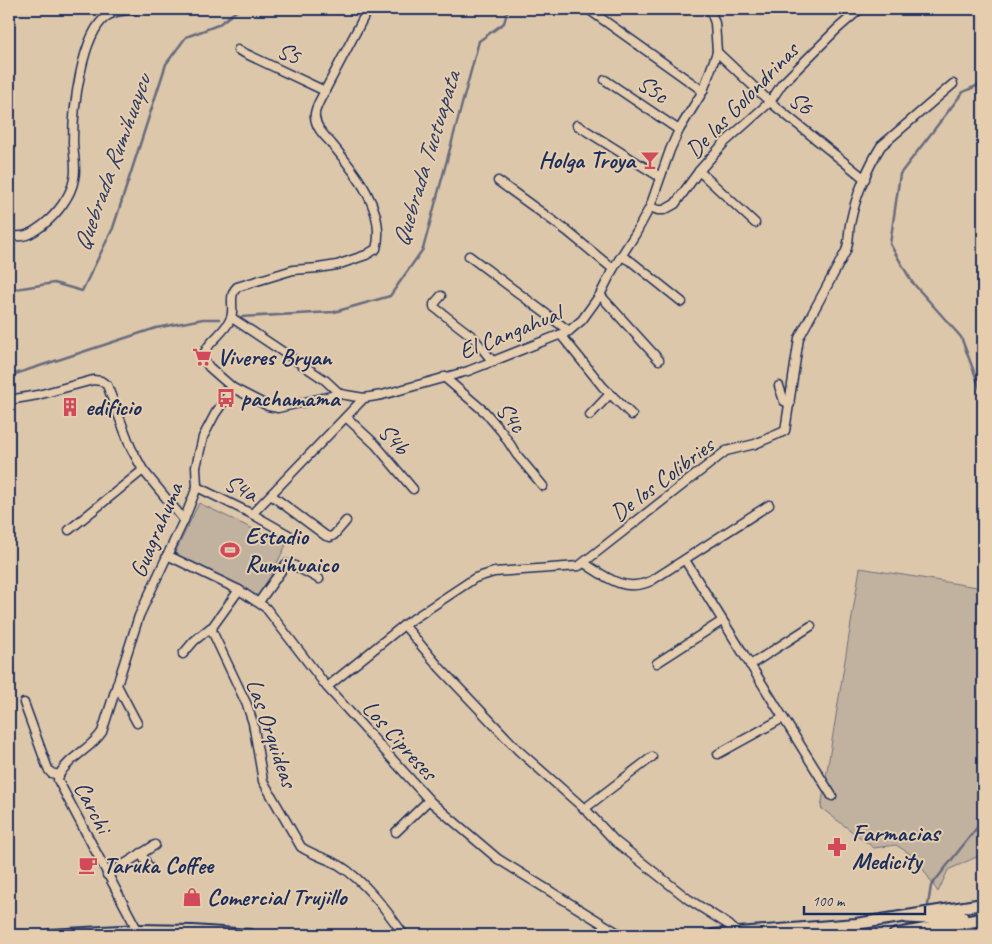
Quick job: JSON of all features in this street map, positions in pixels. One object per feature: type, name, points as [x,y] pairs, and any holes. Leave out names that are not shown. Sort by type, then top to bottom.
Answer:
[{"type":"highway","points":[[907,917],[983,917]]},
{"type":"highway","points":[[895,935],[983,917]]},
{"type":"highway","points":[[978,935],[983,934]]},
{"type":"main road","points":[[713,935],[811,928],[907,917],[983,904]]},
{"type":"main road","points":[[50,935],[194,931],[250,935]]},
{"type":"street","points":[[9,235],[26,236],[32,233],[51,219],[69,194],[75,178],[73,141],[74,103],[87,49],[92,36],[105,17],[117,11],[136,9]]},
{"type":"street","points":[[233,388],[209,367],[203,358],[209,344],[222,333],[232,318],[231,297],[237,286],[293,270],[337,264],[366,255],[376,249],[379,239],[375,210],[369,197],[353,172],[317,125],[314,115],[368,9]]},
{"type":"street","points":[[588,9],[703,91]]},
{"type":"street","name":"El Cangahual","points":[[233,388],[268,406],[278,408],[340,394],[364,398],[382,395],[493,362],[565,333],[582,320],[600,295],[650,207],[670,150],[703,91],[717,52],[716,22],[710,9]]},
{"type":"street","name":"De las Golondrinas","points":[[650,207],[664,210],[675,204],[699,171],[724,143],[770,102],[782,84],[860,9]]},
{"type":"street","name":"S5","points":[[238,50],[325,91]]},
{"type":"street","name":"S6","points":[[717,52],[770,102],[865,179]]},
{"type":"street","name":"S5c","points":[[605,80],[680,130]]},
{"type":"street","name":"De los Colibries","points":[[327,687],[404,625],[475,578],[494,572],[579,566],[726,451],[756,444],[785,431],[800,338],[846,251],[849,242],[853,208],[865,179],[882,146],[953,84]]},
{"type":"street","points":[[577,125],[660,177]]},
{"type":"street","points":[[699,171],[755,222]]},
{"type":"street","points":[[498,181],[568,231],[613,270]]},
{"type":"street","points":[[469,256],[565,333],[610,394],[632,415]]},
{"type":"street","points":[[621,256],[632,262],[682,302]]},
{"type":"street","points":[[600,295],[660,360]]},
{"type":"street","points":[[441,296],[434,304],[434,307],[473,337],[493,362]]},
{"type":"street","points":[[232,318],[325,380],[340,394]]},
{"type":"street","name":"S4c","points":[[444,377],[485,412],[502,432],[517,455],[544,486]]},
{"type":"street","points":[[9,400],[38,395],[93,380],[102,381],[107,385],[131,448],[143,470],[184,520]]},
{"type":"street","points":[[779,386],[784,401],[790,404]]},
{"type":"street","name":"Guagrahuma","points":[[59,775],[63,767],[97,739],[102,732],[138,616],[184,520],[197,487],[196,467],[203,437],[214,414],[233,388]]},
{"type":"street","points":[[590,415],[610,394]]},
{"type":"street","points":[[252,514],[364,398]]},
{"type":"street","name":"S4b","points":[[346,417],[376,445],[413,489]]},
{"type":"street","points":[[69,530],[143,470]]},
{"type":"street","name":"S4a","points":[[197,487],[252,514],[294,538]]},
{"type":"street","points":[[271,495],[326,536],[334,535],[346,521]]},
{"type":"street","points":[[584,563],[620,584],[641,586],[769,505]]},
{"type":"street","name":"Los Cipreses","points":[[167,555],[239,590],[259,602],[266,608],[327,687],[429,800],[498,859],[621,935]]},
{"type":"street","points":[[684,560],[832,796]]},
{"type":"street","points":[[259,602],[286,564],[293,565],[319,579]]},
{"type":"street","points":[[183,654],[194,641],[210,628],[212,630],[239,590]]},
{"type":"street","points":[[657,663],[722,620]]},
{"type":"street","points":[[404,625],[440,668],[519,751],[584,808],[615,841],[688,899],[729,924],[739,934]]},
{"type":"street","points":[[750,664],[810,626]]},
{"type":"street","name":"Las Orquideas","points":[[212,630],[247,705],[253,723],[263,781],[300,847],[339,865],[354,877],[404,935]]},
{"type":"street","points":[[117,685],[137,723]]},
{"type":"street","points":[[24,703],[48,769],[52,773],[59,775]]},
{"type":"street","points":[[718,754],[783,718]]},
{"type":"street","points":[[584,808],[652,757]]},
{"type":"street","name":"Carchi","points":[[59,775],[58,780],[66,796],[139,933]]},
{"type":"street","points":[[396,832],[429,800]]},
{"type":"street","points":[[107,875],[155,845]]},
{"type":"street","points":[[141,853],[150,870]]},
{"type":"shaded area","name":"Estadio Rumihuaico","points":[[199,503],[286,545],[260,597],[174,555]]},
{"type":"shaded area","points":[[860,568],[983,588],[983,854],[948,870],[938,892],[915,857],[896,845],[874,848],[821,808]]},
{"type":"waterway","name":"Quebrada Rumihuaycu","points":[[9,290],[54,283],[82,291],[113,228],[166,64],[186,37],[218,25],[239,9]]},
{"type":"waterway","name":"Quebrada Tuctuapata","points":[[241,317],[334,312],[390,296],[423,249],[479,41],[504,23],[508,9]]},
{"type":"waterway","points":[[983,83],[963,92],[900,174],[890,244],[912,282],[961,337],[983,396]]},
{"type":"waterway","name":"Quebrada Tuctuapata","points":[[9,376],[156,328],[203,319],[219,319]]},
{"type":"waterway","points":[[928,905],[931,886],[983,820]]},
{"type":"place","name":"Holga Troya","points":[[650,160]]},
{"type":"place","name":"Viveres Bryan","points":[[202,357]]},
{"type":"place","name":"pachamama","points":[[226,398]]},
{"type":"place","name":"edificio","points":[[70,407]]},
{"type":"place","name":"Estadio Rumihuaico","points":[[230,550]]},
{"type":"place","name":"Farmacias Medicity","points":[[837,847]]},
{"type":"place","name":"Taruka Coffee","points":[[88,865]]},
{"type":"place","name":"Comercial Trujillo","points":[[192,897]]}]
